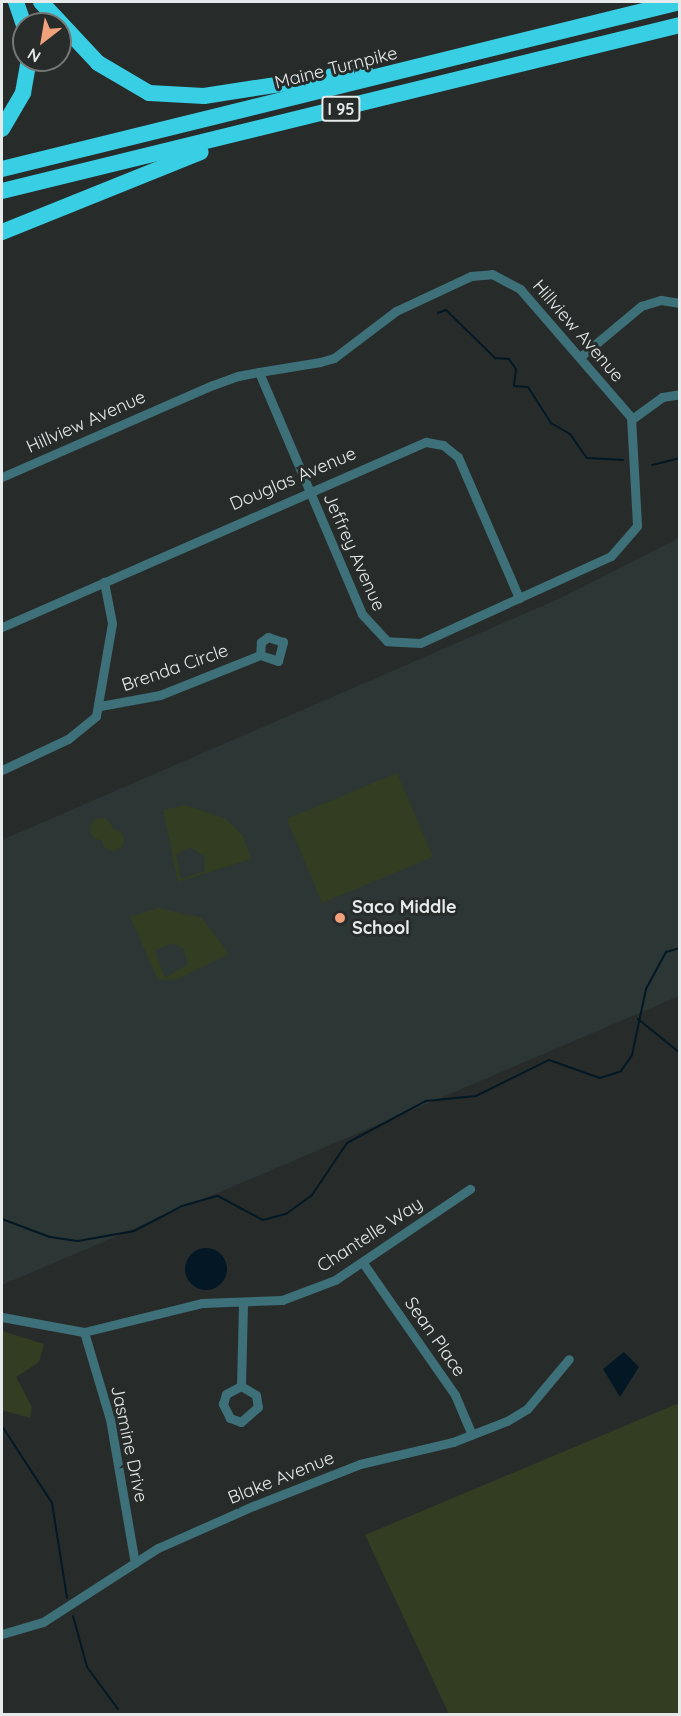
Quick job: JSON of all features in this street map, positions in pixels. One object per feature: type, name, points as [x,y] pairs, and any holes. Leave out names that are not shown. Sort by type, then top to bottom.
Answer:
[{"type":"highway","points":[[41,2],[109,72],[133,87],[165,95],[216,94],[446,61]]},
{"type":"highway","name":"Maine Turnpike","points":[[2,169],[680,2]]},
{"type":"highway","name":"I 95","points":[[2,191],[680,25]]},
{"type":"highway","points":[[2,129],[21,98],[26,72]]},
{"type":"highway","points":[[2,232],[119,182],[309,116]]},
{"type":"street","name":"Hillview Avenue","points":[[2,477],[213,385],[259,372],[334,358],[396,311],[485,273],[514,284],[632,419]]},
{"type":"street","points":[[580,357],[641,306],[661,300],[680,303]]},
{"type":"street","name":"Jeffrey Avenue","points":[[259,372],[308,491],[365,619],[387,641],[420,643],[519,597]]},
{"type":"street","points":[[519,597],[611,555],[631,539],[640,516],[632,419],[662,397],[680,394]]},
{"type":"street","name":"Douglas Avenue","points":[[2,627],[415,445],[444,445],[460,461],[519,597]]},
{"type":"street","points":[[2,770],[84,729],[100,706],[112,614],[104,582]]},
{"type":"street","name":"Brenda Circle","points":[[100,706],[160,695],[260,655]]},
{"type":"street","name":"Chantelle Way","points":[[2,1317],[84,1332],[194,1305],[243,1304],[306,1293],[363,1263],[470,1189]]},
{"type":"street","name":"Sean Place","points":[[363,1263],[455,1395],[472,1435]]},
{"type":"street","points":[[241,1386],[243,1304]]},
{"type":"street","name":"Jasmine Drive","points":[[84,1332],[110,1419],[135,1563]]},
{"type":"street","name":"Blake Avenue","points":[[2,1634],[43,1622],[178,1538],[319,1479],[472,1435],[527,1409],[568,1359]]},
{"type":"shaded area","name":"Saco Middle School","points":[[679,538],[679,996],[2,1285],[2,840],[561,598]]},
{"type":"green space","points":[[397,773],[433,857],[322,903],[287,819]]},
{"type":"green space","points":[[186,805],[226,819],[243,836],[251,859],[178,882],[163,810]],"holes":[[[190,847],[204,856],[205,871],[181,879],[176,855]]]},
{"type":"green space","points":[[101,818],[109,821],[112,829],[109,837],[101,840],[93,837],[90,829],[93,821]]},
{"type":"green space","points":[[113,829],[121,832],[124,840],[121,848],[113,851],[105,848],[102,840],[105,832]]},
{"type":"green space","points":[[158,908],[202,918],[229,954],[176,980],[158,980],[130,917]],"holes":[[[171,943],[184,949],[188,964],[165,978],[155,951]]]},
{"type":"green space","points":[[2,1331],[44,1344],[39,1362],[16,1377],[32,1407],[30,1418],[2,1410]]},
{"type":"green space","points":[[679,1403],[679,1714],[449,1714],[365,1535]]},
{"type":"water","points":[[206,1248],[221,1254],[227,1269],[221,1284],[206,1290],[191,1284],[185,1269],[191,1254]]},
{"type":"water","points":[[624,1352],[639,1367],[620,1397],[603,1369]]},
{"type":"waterway","points":[[438,313],[446,310],[495,358],[509,359],[516,369],[514,386],[528,387],[551,423],[570,434],[587,458],[623,460]]},
{"type":"waterway","points":[[652,465],[680,458]]},
{"type":"waterway","points":[[2,1219],[50,1237],[78,1241],[134,1231],[182,1206],[218,1196],[263,1220],[286,1214],[312,1195],[347,1143],[426,1101],[476,1096],[549,1060],[600,1078],[621,1071],[632,1055],[646,989],[666,952],[680,948]]},
{"type":"waterway","points":[[638,1019],[680,1053]]},
{"type":"waterway","points":[[2,1426],[52,1503],[67,1598]]},
{"type":"waterway","points":[[73,1616],[87,1667],[118,1709]]},
{"type":"place","name":"Saco Middle School","points":[[340,918]]}]
